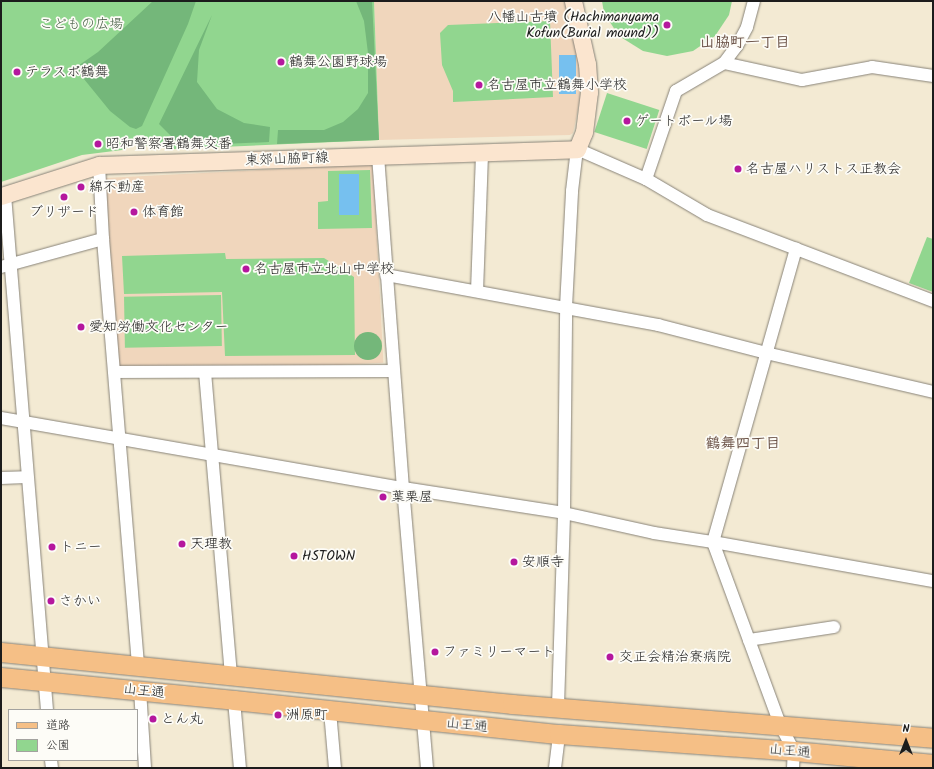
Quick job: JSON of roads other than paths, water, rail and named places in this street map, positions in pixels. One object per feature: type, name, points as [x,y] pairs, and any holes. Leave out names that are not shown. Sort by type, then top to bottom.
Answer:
[{"type":"main road","name":"山王通","points":[[1,652],[512,704],[558,706],[781,727],[933,738]]},
{"type":"main road","name":"山王通","points":[[1,677],[140,690],[794,760],[933,764]]},
{"type":"street","points":[[558,706],[564,513],[566,307],[572,191],[577,149],[584,132],[589,92],[588,64],[573,1]]},
{"type":"street","points":[[646,179],[676,91],[724,63],[737,46],[747,27],[754,1]]},
{"type":"street","points":[[724,63],[802,80],[872,68],[933,76]]},
{"type":"street","points":[[577,149],[646,179],[706,215],[933,301]]},
{"type":"street","name":"東郊山脇町線","points":[[3,196],[99,165],[577,149]]},
{"type":"street","points":[[477,291],[482,153]]},
{"type":"street","points":[[378,156],[403,488],[422,694],[422,720],[427,768]]},
{"type":"street","points":[[99,165],[138,665]]},
{"type":"street","points":[[3,196],[5,266],[22,422],[47,709]]},
{"type":"street","points":[[5,266],[104,239]]},
{"type":"street","points":[[794,760],[713,542],[796,249]]},
{"type":"street","points":[[386,275],[658,325],[766,353],[933,392]]},
{"type":"street","points":[[115,372],[394,371]]},
{"type":"street","points":[[205,372],[231,675]]},
{"type":"street","points":[[1,418],[212,456],[564,513],[654,533],[933,581]]},
{"type":"street","points":[[1,478],[26,477]]},
{"type":"street","points":[[749,640],[834,627]]},
{"type":"street","points":[[140,690],[145,768]]},
{"type":"street","points":[[234,700],[240,768]]},
{"type":"street","points":[[330,711],[335,768]]},
{"type":"street","points":[[555,768],[559,734]]},
{"type":"water","points":[[559,55],[576,55],[576,94],[559,94]]},
{"type":"water","points":[[339,174],[359,174],[359,215],[339,215]]},
{"type":"place","name":"八幡山古墳 (Hachimanyama Kofun(Burial mound))","points":[[667,25]]},
{"type":"place","name":"鶴舞公園野球場","points":[[281,62]]},
{"type":"place","name":"テラスポ鶴舞","points":[[17,72]]},
{"type":"place","name":"名古屋市立鶴舞小学校","points":[[479,85]]},
{"type":"place","name":"ゲートボール場","points":[[627,121]]},
{"type":"place","name":"昭和警察署鶴舞交番","points":[[98,144]]},
{"type":"place","name":"名古屋ハリストス正教会","points":[[738,169]]},
{"type":"place","name":"綿不動産","points":[[81,187]]},
{"type":"place","name":"ブリザード","points":[[64,197]]},
{"type":"place","name":"体育館","points":[[134,212]]},
{"type":"place","name":"名古屋市立北山中学校","points":[[246,269]]},
{"type":"place","name":"愛知労働文化センター","points":[[81,327]]},
{"type":"place","name":"葉栗屋","points":[[383,497]]},
{"type":"place","name":"天理教","points":[[182,544]]},
{"type":"place","name":"トニー","points":[[52,547]]},
{"type":"place","name":"HSTOWN","points":[[294,556]]},
{"type":"place","name":"安順寺","points":[[514,562]]},
{"type":"place","name":"さかい","points":[[51,601]]},
{"type":"place","name":"ファミリーマート","points":[[435,652]]},
{"type":"place","name":"交正会精治寮病院","points":[[610,657]]},
{"type":"place","name":"洲原町","points":[[278,715]]},
{"type":"place","name":"とん丸","points":[[153,719]]},
{"type":"district","name":"山脇町一丁目","points":[[745,44]]},
{"type":"district","name":"鶴舞四丁目","points":[[743,445]]},
{"type":"park label","name":"こどもの広場","points":[[81,24]]}]
